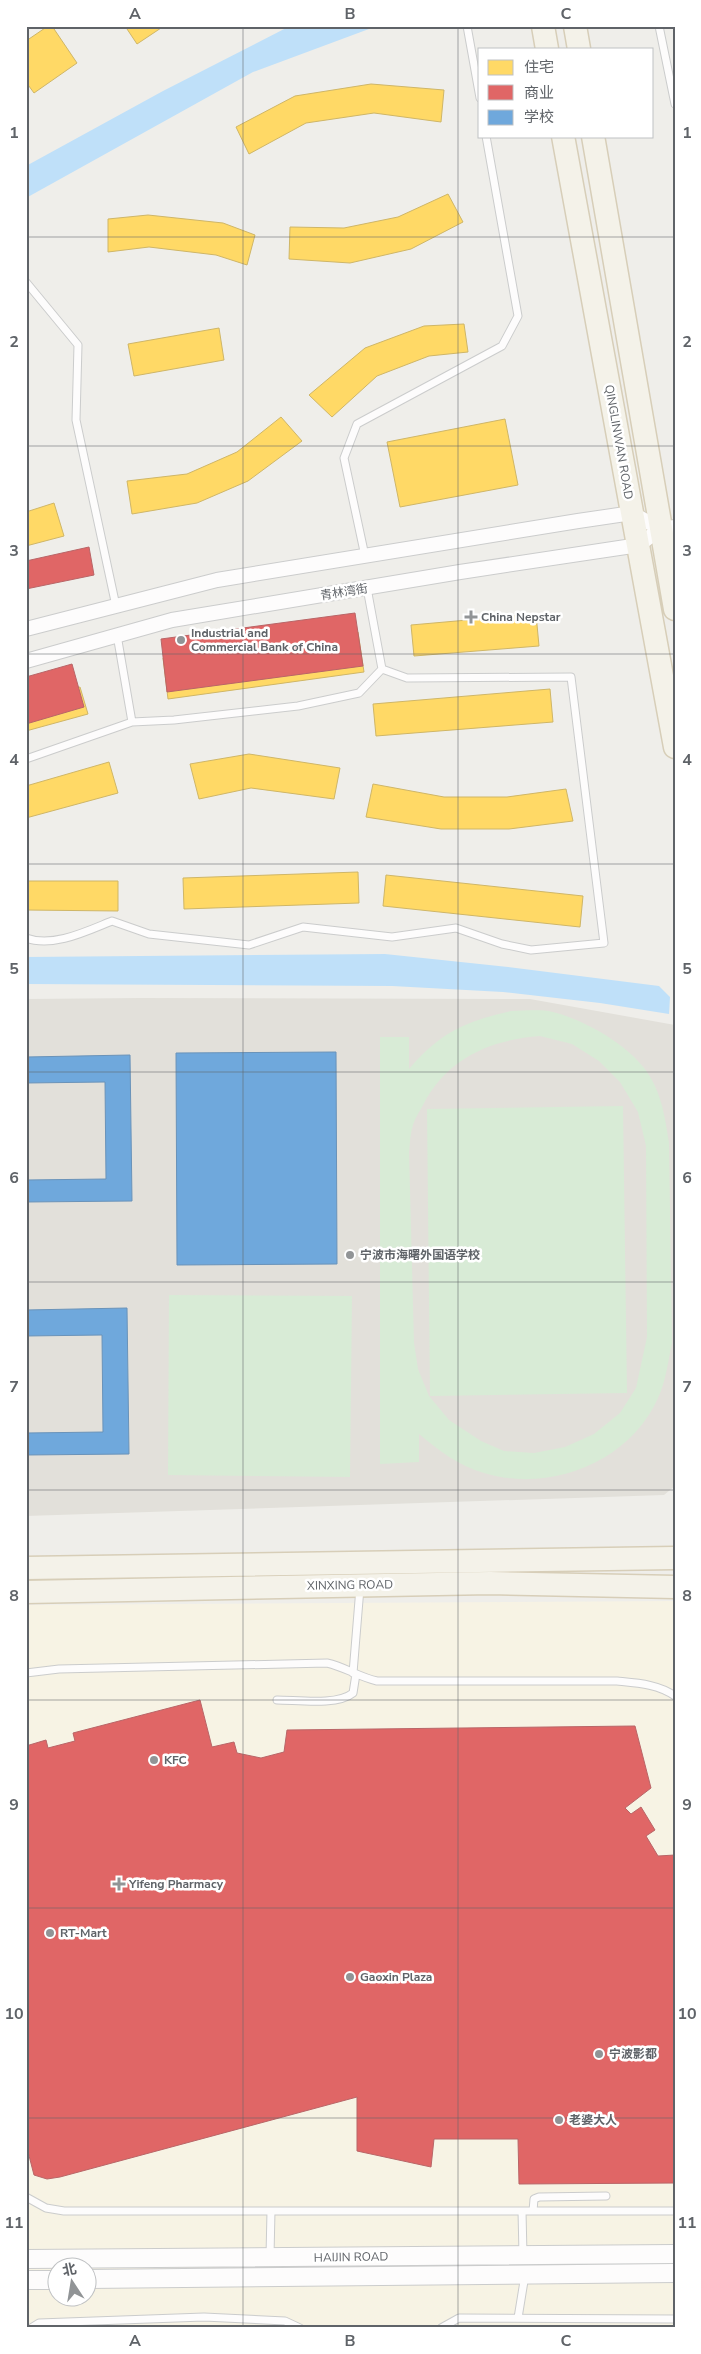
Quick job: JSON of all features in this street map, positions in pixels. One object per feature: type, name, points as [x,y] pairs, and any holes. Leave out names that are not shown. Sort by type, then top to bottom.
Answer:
[{"type":"main road","points":[[575,26],[579,48]]},
{"type":"main road","name":"QINGLINWAN ROAD","points":[[563,138],[675,747]]},
{"type":"main road","name":"QINGLINWAN ROAD","points":[[593,138],[667,528],[675,609]]},
{"type":"main road","name":"XINXING ROAD","points":[[26,1568],[675,1558]]},
{"type":"main road","name":"XINXING ROAD","points":[[26,1592],[361,1584],[490,1583],[675,1587]]},
{"type":"street","points":[[26,629],[217,580],[632,513],[667,528]]},
{"type":"street","name":"青林湾街","points":[[26,661],[172,620],[639,545],[667,528]]},
{"type":"street","name":"HAIJIN ROAD","points":[[26,2259],[675,2254]]},
{"type":"street","name":"HAIJIN ROAD","points":[[98,2279],[675,2273]]},
{"type":"street","points":[[26,2280],[48,2280]]},
{"type":"lane","points":[[659,26],[675,104]]},
{"type":"lane","points":[[468,29],[478,86]]},
{"type":"lane","points":[[665,57],[675,58]]},
{"type":"lane","points":[[365,556],[344,458],[357,424],[502,346],[518,316],[486,138]]},
{"type":"lane","points":[[26,282],[78,346],[76,420],[116,606]]},
{"type":"lane","points":[[367,588],[382,669]]},
{"type":"lane","points":[[118,636],[132,722]]},
{"type":"lane","points":[[26,759],[132,722],[298,706],[359,693],[382,669]]},
{"type":"lane","points":[[26,938],[38,943],[79,934],[112,921],[148,934],[249,945],[303,927],[392,937],[456,928],[502,944],[531,950],[604,943],[571,677],[407,678],[382,669]]},
{"type":"lane","points":[[277,1700],[336,1700],[347,1698],[353,1693],[361,1584]]},
{"type":"lane","points":[[26,1673],[59,1670],[326,1662],[342,1666],[354,1673],[377,1681],[617,1681],[643,1684],[667,1691],[675,1696]]},
{"type":"lane","points":[[533,2211],[534,2199],[539,2196],[606,2196]]},
{"type":"lane","points":[[26,2198],[46,2208],[64,2211],[675,2210]]},
{"type":"lane","points":[[270,2258],[271,2211]]},
{"type":"lane","points":[[522,2211],[523,2255]]},
{"type":"lane","points":[[518,2318],[525,2275]]},
{"type":"lane","points":[[31,2328],[39,2323],[204,2317],[285,2322],[300,2328]]},
{"type":"lane","points":[[441,2328],[460,2318],[675,2319]]},
{"type":"shaded area","name":"宁波市海曙外国语学校","points":[[26,999],[530,999],[675,1025],[675,1486],[664,1495],[26,1516]]},
{"type":"shaded area","points":[[675,1601],[675,2328],[26,2328],[26,1605]]},
{"type":"green space","points":[[537,1010],[553,1012],[567,1016],[596,1030],[625,1049],[637,1060],[647,1072],[657,1091],[669,1143],[672,1343],[665,1378],[658,1398],[645,1421],[628,1440],[607,1456],[584,1467],[560,1475],[535,1479],[509,1478],[484,1473],[449,1457],[419,1434],[419,1462],[380,1464],[380,1037],[409,1037],[409,1069],[432,1046],[454,1030],[467,1024],[511,1011]],"holes":[[[540,1036],[572,1044],[599,1061],[620,1082],[638,1112],[646,1146],[647,1337],[636,1388],[620,1413],[594,1434],[565,1447],[534,1453],[504,1451],[481,1441],[449,1420],[429,1396],[418,1369],[414,1343],[409,1152],[412,1128],[423,1105],[444,1075],[472,1054],[504,1042]]]},
{"type":"green space","points":[[623,1106],[627,1393],[430,1396],[427,1109]]},
{"type":"green space","points":[[169,1295],[352,1296],[350,1477],[168,1475]]},
{"type":"water","points":[[290,26],[377,26],[253,72],[26,198],[26,166],[163,91]]},
{"type":"water","points":[[385,954],[659,986],[670,997],[669,1014],[600,1003],[503,992],[392,986],[26,984],[26,957]]},
{"type":"building: 住宅","points":[[48,26],[52,26],[77,63],[34,93],[26,82],[26,41]]},
{"type":"building: 住宅","points":[[125,26],[164,26],[137,44]]},
{"type":"building: 住宅","points":[[371,84],[444,90],[441,122],[374,113],[306,123],[249,154],[236,127],[295,96]]},
{"type":"building: 住宅","points":[[448,194],[463,222],[411,249],[350,263],[289,259],[290,227],[344,228],[398,217]]},
{"type":"building: 住宅","points":[[148,215],[223,223],[255,235],[247,265],[216,255],[149,247],[108,252],[108,219]]},
{"type":"building: 住宅","points":[[464,324],[468,352],[429,356],[377,376],[332,417],[309,395],[365,348],[424,326]]},
{"type":"building: 住宅","points":[[219,328],[224,360],[134,376],[128,344]]},
{"type":"building: 住宅","points":[[281,417],[302,441],[248,481],[197,503],[132,514],[127,481],[187,474],[237,452]]},
{"type":"building: 住宅","points":[[505,419],[518,485],[400,507],[387,442]]},
{"type":"building: 住宅","points":[[54,503],[64,536],[26,546],[26,512]]},
{"type":"building: 住宅","points":[[536,614],[539,646],[414,656],[411,625]]},
{"type":"building: 住宅","points":[[358,632],[364,672],[168,699],[163,658]]},
{"type":"building: 住宅","points":[[80,687],[88,714],[26,731],[26,702]]},
{"type":"building: 住宅","points":[[550,689],[553,722],[376,736],[373,704]]},
{"type":"building: 住宅","points":[[249,754],[340,768],[334,799],[251,788],[199,799],[190,764]]},
{"type":"building: 住宅","points":[[109,762],[118,793],[26,818],[26,786]]},
{"type":"building: 住宅","points":[[373,784],[444,797],[507,797],[566,789],[573,821],[509,829],[441,829],[366,817]]},
{"type":"building: 住宅","points":[[358,872],[359,903],[184,909],[183,878]]},
{"type":"building: 住宅","points":[[386,875],[583,896],[580,927],[383,906]]},
{"type":"building: 住宅","points":[[26,881],[118,881],[118,911],[26,910]]},
{"type":"building: 商业","points":[[89,547],[94,575],[26,589],[26,561]]},
{"type":"building: 商业","points":[[355,613],[363,666],[167,692],[161,639]]},
{"type":"building: 商业","points":[[72,664],[84,707],[26,724],[26,677]]},
{"type":"building: 商业","name":"Gaoxin Plaza","points":[[200,1700],[212,1747],[234,1742],[237,1753],[261,1758],[284,1752],[287,1730],[635,1726],[651,1788],[625,1808],[631,1814],[641,1807],[655,1830],[646,1836],[658,1856],[675,1855],[675,2183],[519,2184],[518,2139],[434,2139],[431,2167],[357,2151],[357,2097],[60,2177],[47,2179],[34,2175],[26,2144],[26,1746],[46,1740],[48,1748],[75,1741],[73,1733]]},
{"type":"building: 学校","points":[[336,1052],[337,1264],[177,1265],[176,1053]]},
{"type":"building: 学校","points":[[130,1055],[132,1201],[26,1202],[26,1180],[106,1179],[105,1082],[26,1083],[26,1057]]},
{"type":"building: 学校","points":[[127,1308],[129,1454],[26,1455],[26,1433],[103,1432],[102,1335],[26,1336],[26,1310]]},
{"type":"place","name":"China Nepstar","points":[[471,617]]},
{"type":"place","name":"Industrial and Commercial Bank of China","points":[[181,640]]},
{"type":"place","name":"宁波市海曙外国语学校","points":[[350,1255]]},
{"type":"place","name":"KFC","points":[[154,1760]]},
{"type":"place","name":"Yifeng Pharmacy","points":[[119,1884]]},
{"type":"place","name":"RT-Mart","points":[[50,1933]]},
{"type":"place","name":"Gaoxin Plaza","points":[[350,1977]]},
{"type":"place","name":"宁波影都","points":[[599,2054]]},
{"type":"place","name":"老婆大人","points":[[559,2120]]}]
